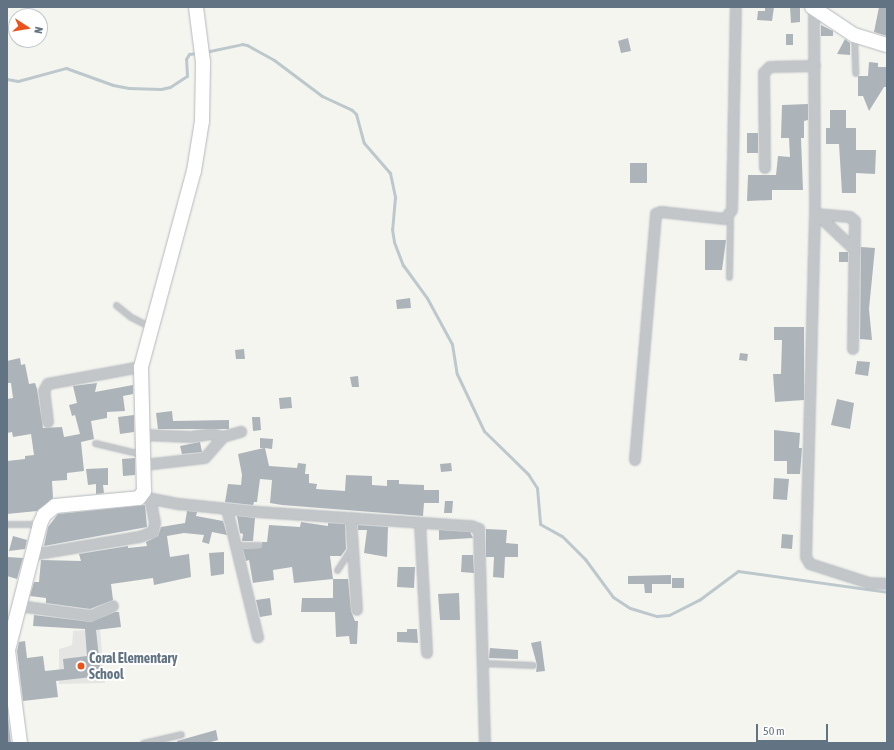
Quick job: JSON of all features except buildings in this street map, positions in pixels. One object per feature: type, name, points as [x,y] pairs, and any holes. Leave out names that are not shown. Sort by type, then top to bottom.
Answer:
[{"type":"street","points":[[32,554],[140,537],[153,532],[155,524],[146,498],[142,367],[194,171],[202,121],[203,62],[196,7]]},
{"type":"street","points":[[635,460],[656,214],[661,212],[725,219],[730,215],[736,7]]},
{"type":"street","points":[[813,8],[854,35],[887,45]]},
{"type":"street","points":[[813,8],[817,214],[806,557],[810,564],[869,583],[887,584]]},
{"type":"street","points":[[765,168],[764,73],[770,67],[815,66]]},
{"type":"street","points":[[817,214],[855,250]]},
{"type":"street","points":[[817,214],[853,218],[855,250],[853,349]]},
{"type":"street","points":[[48,422],[44,391],[48,384],[142,367]]},
{"type":"street","points":[[143,435],[184,437],[212,434],[222,437],[241,432]]},
{"type":"street","points":[[144,460],[205,458],[222,437]]},
{"type":"street","points":[[20,743],[14,720],[8,644],[40,524],[44,515],[55,506],[146,498],[179,504],[227,509],[471,526],[479,529],[485,743]]},
{"type":"street","points":[[227,509],[258,637]]},
{"type":"street","points":[[351,518],[357,610]]},
{"type":"street","points":[[420,523],[427,653]]},
{"type":"street","points":[[18,606],[91,616],[113,606]]},
{"type":"lane","points":[[854,35],[855,73]]},
{"type":"lane","points":[[729,277],[730,215]]},
{"type":"lane","points":[[116,305],[131,317],[152,327]]},
{"type":"lane","points":[[95,443],[144,460]]},
{"type":"lane","points":[[7,524],[40,524]]},
{"type":"lane","points":[[236,545],[259,545]]},
{"type":"lane","points":[[337,570],[352,546]]},
{"type":"lane","points":[[483,664],[533,665]]},
{"type":"lane","points":[[144,743],[181,734]]},
{"type":"shaded area","name":"Coral Elementary School","points":[[100,629],[105,683],[59,684],[59,649],[72,645],[73,631]]},
{"type":"waterway","points":[[205,52],[242,44],[247,45],[274,60],[322,96],[352,110],[356,114],[364,143],[390,173],[395,197],[392,229],[394,242],[403,265],[427,298],[452,344],[457,374],[484,431],[528,474],[537,488],[540,524],[562,536],[585,559],[613,597],[630,608],[657,616],[669,615],[699,600],[738,571],[887,592]]},
{"type":"waterway","points":[[7,79],[18,81],[66,68],[113,85],[129,88],[161,89],[170,87],[187,76],[186,59],[189,54],[197,53]]},
{"type":"place","name":"Coral Elementary School","points":[[81,666]]}]
